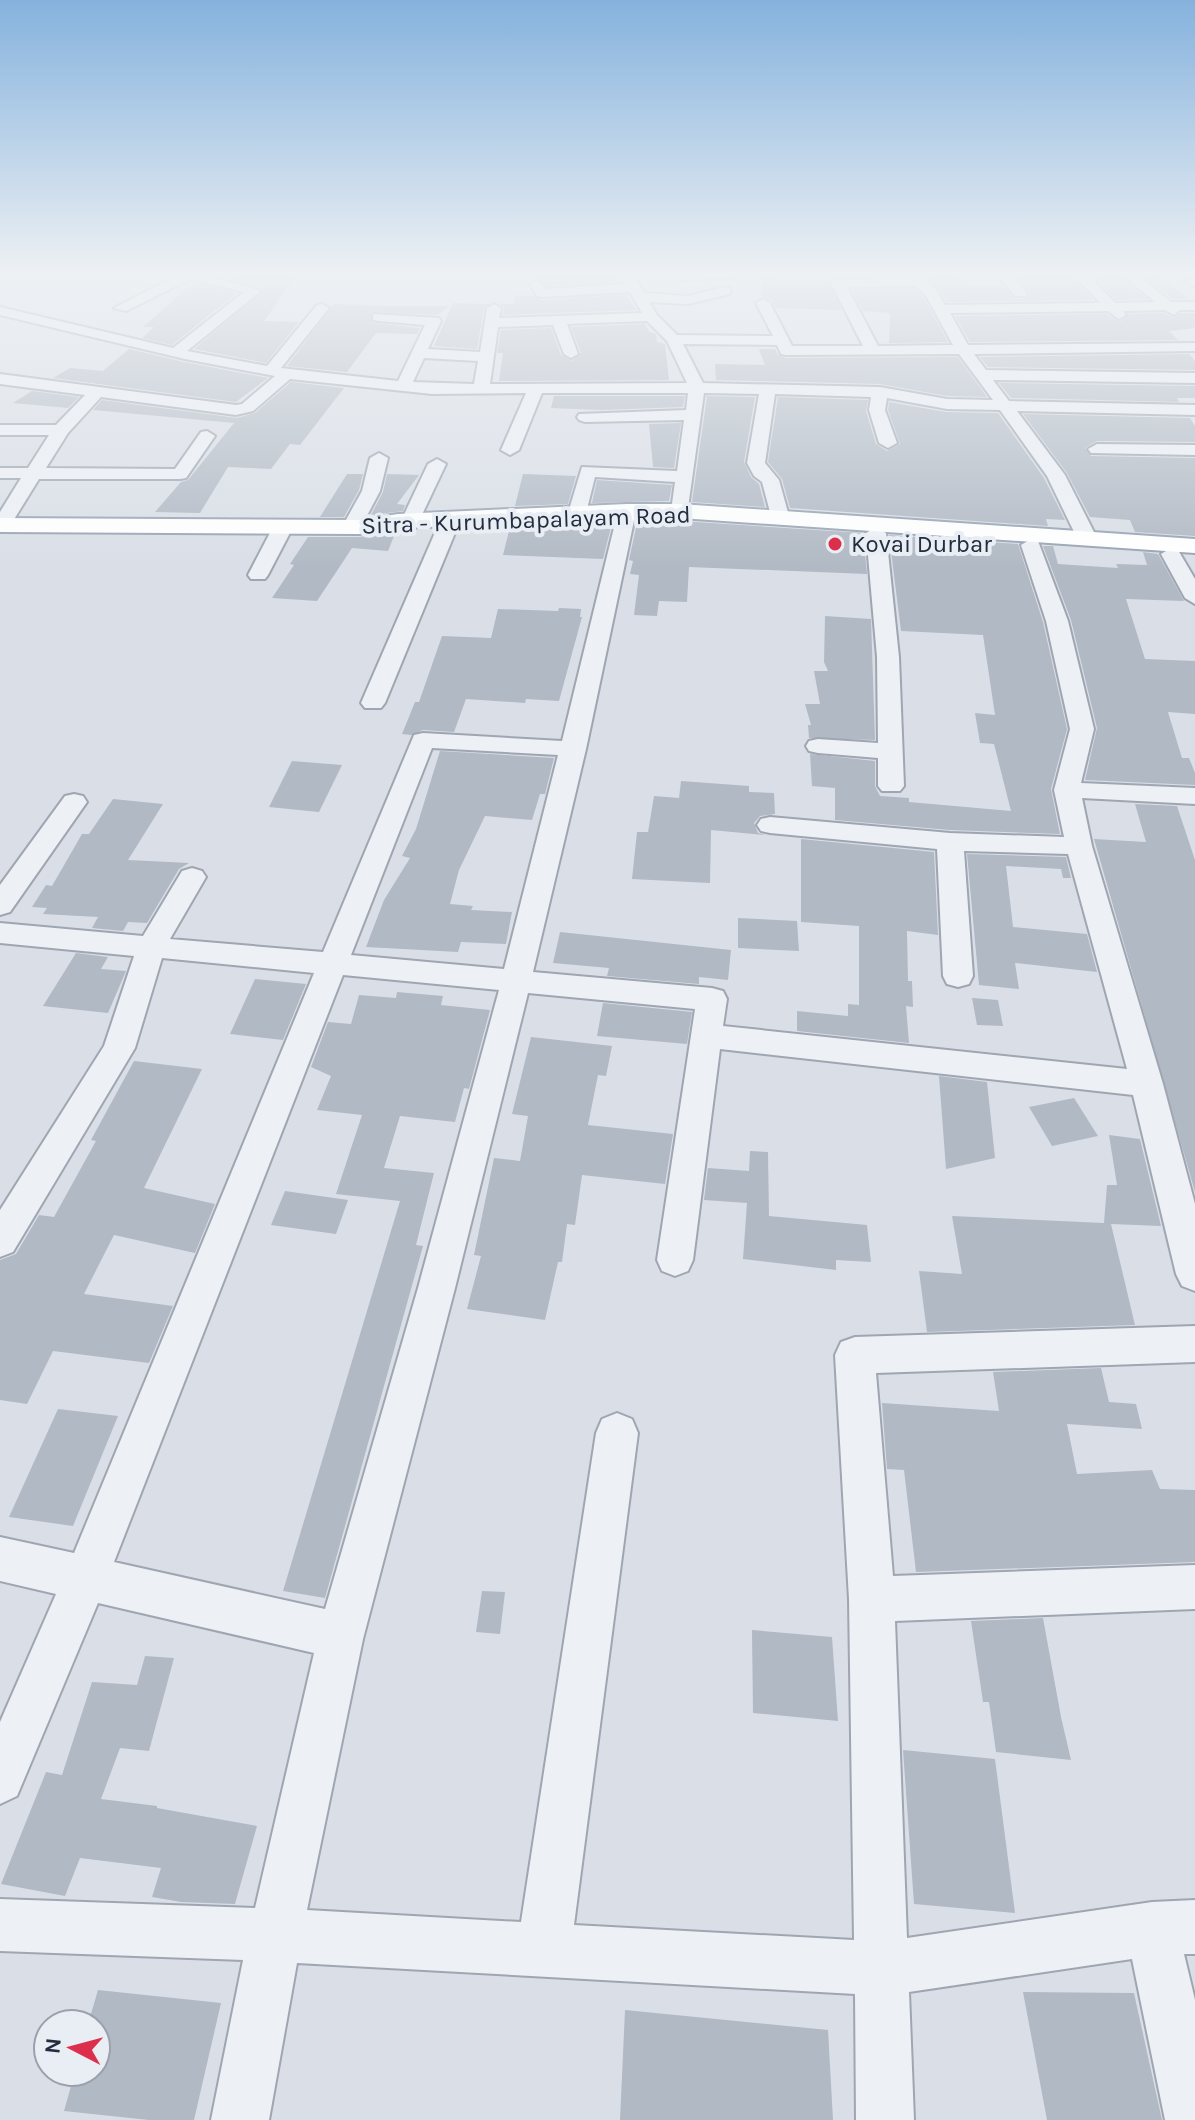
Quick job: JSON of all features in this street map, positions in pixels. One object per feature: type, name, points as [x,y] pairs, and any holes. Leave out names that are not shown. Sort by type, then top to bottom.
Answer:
[{"type":"main road","name":"Sitra - Kurumbapalayam Road","points":[[0,525],[356,527],[410,521],[577,513],[626,516],[680,511],[1195,546]]},
{"type":"main road","points":[[356,527],[393,530],[447,528],[626,516],[1183,555]]},
{"type":"street","points":[[0,379],[236,410],[247,408],[279,372],[481,390],[697,388],[880,392],[947,404],[1194,412]]},
{"type":"street","points":[[404,385],[410,372]]},
{"type":"street","points":[[481,390],[484,372]]},
{"type":"street","points":[[680,511],[697,388],[689,372]]},
{"type":"street","points":[[979,372],[1056,475],[1087,538]]},
{"type":"street","points":[[1166,372],[1194,412]]},
{"type":"street","points":[[981,375],[1195,378]]},
{"type":"street","points":[[510,450],[535,390]]},
{"type":"street","points":[[768,390],[756,463],[760,472],[770,480],[780,516]]},
{"type":"street","points":[[0,525],[61,430],[97,392]]},
{"type":"street","points":[[880,392],[877,410],[888,443]]},
{"type":"street","points":[[585,417],[693,415]]},
{"type":"street","points":[[2,433],[61,430]]},
{"type":"street","points":[[0,473],[180,474],[207,436]]},
{"type":"street","points":[[1097,449],[1195,450]]},
{"type":"street","points":[[356,527],[371,491],[379,458]]},
{"type":"street","points":[[410,521],[437,464]]},
{"type":"street","points":[[577,513],[588,471],[685,477]]},
{"type":"street","points":[[240,2120],[273,1935],[341,1636],[450,1238],[516,980],[574,749],[626,516]]},
{"type":"street","points":[[258,575],[283,527]]},
{"type":"street","points":[[373,703],[447,528]]},
{"type":"street","points":[[876,533],[888,657],[891,786]]},
{"type":"street","points":[[1031,545],[1057,621],[1082,729],[1067,790],[1079,846],[1147,1084],[1195,1274]]},
{"type":"street","points":[[1183,555],[1195,598]]},
{"type":"street","points":[[0,1779],[86,1578],[423,740],[574,749]]},
{"type":"street","points":[[818,746],[890,751]]},
{"type":"street","points":[[1067,790],[1192,803]]},
{"type":"street","points":[[0,905],[74,802]]},
{"type":"street","points":[[770,825],[950,842],[1079,846]]},
{"type":"street","points":[[950,842],[958,976]]},
{"type":"street","points":[[0,1241],[119,1048],[151,947],[192,877]]},
{"type":"street","points":[[0,933],[712,999],[675,1260]]},
{"type":"street","points":[[706,1036],[1147,1084]]},
{"type":"street","points":[[885,2120],[872,1599],[855,1355],[1195,1344]]},
{"type":"street","points":[[544,1950],[617,1433]]},
{"type":"street","points":[[0,1559],[341,1636]]},
{"type":"street","points":[[872,1599],[1195,1587]]},
{"type":"street","points":[[0,1925],[273,1935],[882,1969],[1173,1928],[1194,2120]]},
{"type":"building","points":[[63,372],[236,372],[268,378],[236,402],[53,378]]},
{"type":"building","points":[[500,372],[668,372],[669,380],[499,381]]},
{"type":"building","points":[[715,372],[969,372],[987,397],[947,396],[880,384],[716,380]]},
{"type":"building","points":[[291,382],[344,388],[300,445],[290,444],[271,469],[228,467],[200,513],[155,512],[181,482],[188,480],[234,423],[93,410],[102,400],[237,418],[255,413]]},
{"type":"building","points":[[999,383],[1195,386],[1195,398],[1177,398],[1179,402],[1011,398]]},
{"type":"building","points":[[32,391],[79,397],[68,408],[13,403]]},
{"type":"building","points":[[554,396],[685,396],[683,407],[602,410],[551,408]]},
{"type":"building","points":[[707,396],[755,397],[744,462],[751,477],[759,484],[765,507],[692,502]]},
{"type":"building","points":[[778,397],[868,400],[866,411],[876,444],[887,451],[900,444],[888,410],[889,402],[946,412],[998,413],[1044,478],[1065,520],[1046,519],[1048,526],[790,508],[782,479],[768,462]]},
{"type":"building","points":[[1023,414],[1190,418],[1195,426],[1195,442],[1097,441],[1085,448],[1091,456],[1195,458],[1195,536],[1135,532],[1130,520],[1090,517],[1067,473]]},
{"type":"building","points":[[681,423],[674,468],[653,467],[649,424]]},
{"type":"building","points":[[347,474],[363,474],[359,490],[344,517],[320,517]]},
{"type":"building","points":[[387,474],[419,475],[397,504],[405,505],[403,511],[371,515],[383,492]]},
{"type":"building","points":[[523,474],[576,476],[568,504],[515,506]]},
{"type":"building","points":[[597,480],[672,485],[669,501],[592,503]]},
{"type":"building","points":[[680,521],[863,533],[867,574],[689,567],[687,602],[659,601],[657,616],[634,615],[639,575],[630,574],[633,561],[629,560],[637,523]]},
{"type":"building","points":[[612,523],[603,559],[503,555],[510,527]]},
{"type":"building","points":[[396,531],[388,551],[352,548],[317,601],[272,598],[308,537],[359,537]]},
{"type":"building","points":[[889,535],[1018,544],[1043,622],[1067,729],[1051,789],[1060,834],[950,830],[835,820],[835,788],[812,786],[810,754],[875,761],[875,786],[880,796],[909,798],[909,802],[1011,811],[994,744],[980,743],[975,713],[995,715],[983,635],[901,631]]},
{"type":"building","points":[[1043,546],[1053,546],[1058,564],[1118,568],[1116,564],[1147,565],[1143,552],[1158,554],[1184,601],[1126,599],[1145,659],[1195,661],[1195,714],[1168,712],[1182,758],[1189,758],[1195,773],[1195,785],[1085,780],[1097,728],[1071,620]]},
{"type":"building","points":[[559,608],[581,609],[582,617],[559,701],[526,699],[525,703],[466,699],[454,732],[423,730],[411,735],[402,734],[415,702],[419,702],[442,636],[491,638],[498,609],[558,611]]},
{"type":"building","points":[[825,616],[871,619],[875,740],[809,738],[808,725],[811,725],[805,704],[820,704],[814,671],[828,671],[824,662]]},
{"type":"building","points":[[440,751],[554,758],[545,794],[540,794],[532,820],[485,816],[459,870],[450,904],[473,906],[471,910],[512,912],[506,944],[461,942],[458,952],[366,947],[384,900],[410,858],[402,856],[416,829]]},
{"type":"building","points":[[292,761],[342,765],[319,812],[269,807]]},
{"type":"building","points":[[681,781],[749,786],[749,792],[774,793],[775,814],[760,816],[754,823],[758,833],[765,835],[711,830],[710,883],[632,879],[637,832],[648,832],[654,796],[679,798]]},
{"type":"building","points":[[113,799],[163,804],[128,860],[189,863],[179,869],[147,923],[128,922],[123,931],[92,928],[98,917],[43,914],[47,908],[32,907],[46,885],[52,886],[82,834],[89,834]]},
{"type":"building","points":[[1135,804],[1177,806],[1195,860],[1195,1192],[1094,839],[1146,842]]},
{"type":"building","points":[[801,839],[934,852],[938,935],[907,931],[908,981],[912,981],[913,1007],[906,1006],[909,1043],[797,1031],[797,1011],[848,1016],[848,1004],[859,1005],[859,926],[801,922]]},
{"type":"building","points":[[967,854],[1066,857],[1071,878],[1063,878],[1061,869],[1006,866],[1013,927],[1087,934],[1097,972],[1015,963],[1019,989],[979,985]]},
{"type":"building","points":[[738,918],[797,921],[799,951],[738,948]]},
{"type":"building","points":[[560,932],[731,950],[728,980],[699,977],[699,984],[607,976],[609,968],[553,963]]},
{"type":"building","points":[[76,953],[108,957],[101,969],[126,971],[108,1013],[43,1006]]},
{"type":"building","points":[[255,979],[306,984],[283,1040],[230,1034]]},
{"type":"building","points":[[397,992],[443,996],[441,1005],[490,1010],[469,1089],[464,1088],[455,1122],[400,1116],[384,1168],[434,1173],[416,1245],[423,1246],[325,1598],[283,1591],[400,1201],[336,1194],[362,1115],[317,1110],[331,1076],[311,1067],[328,1022],[351,1024],[359,995],[396,998]]},
{"type":"building","points":[[972,998],[998,1000],[1003,1026],[977,1025]]},
{"type":"building","points":[[603,1003],[692,1012],[687,1044],[597,1036]]},
{"type":"building","points":[[531,1037],[612,1046],[606,1076],[598,1075],[588,1125],[673,1134],[665,1184],[582,1175],[575,1225],[567,1224],[562,1262],[558,1262],[545,1320],[467,1309],[481,1256],[474,1255],[494,1158],[520,1161],[528,1116],[512,1114]]},
{"type":"building","points":[[134,1061],[202,1069],[144,1188],[215,1204],[195,1253],[114,1235],[84,1294],[173,1306],[149,1363],[53,1351],[27,1404],[0,1400],[0,1260],[16,1254],[39,1215],[54,1217],[96,1141],[91,1140]]},
{"type":"building","points":[[939,1076],[987,1082],[995,1158],[946,1169]]},
{"type":"building","points":[[1074,1098],[1098,1136],[1052,1146],[1029,1107]]},
{"type":"building","points":[[1109,1135],[1140,1139],[1161,1226],[1111,1224],[1135,1325],[927,1332],[919,1271],[962,1274],[952,1216],[1104,1223],[1107,1185],[1117,1185]]},
{"type":"building","points":[[750,1151],[768,1152],[769,1216],[867,1225],[871,1262],[836,1260],[836,1270],[743,1259],[747,1203],[704,1200],[708,1168],[749,1171]]},
{"type":"building","points":[[285,1191],[348,1200],[336,1234],[271,1225]]},
{"type":"building","points":[[1101,1368],[1109,1402],[1136,1404],[1142,1429],[1067,1424],[1077,1474],[1152,1470],[1160,1489],[1195,1490],[1195,1562],[916,1572],[904,1470],[887,1469],[882,1403],[999,1411],[993,1372]]},
{"type":"building","points":[[58,1409],[118,1416],[73,1526],[9,1517]]},
{"type":"building","points":[[482,1591],[505,1592],[500,1634],[476,1632]]},
{"type":"building","points":[[1043,1618],[1071,1760],[996,1752],[989,1702],[983,1702],[971,1621]]},
{"type":"building","points":[[752,1630],[832,1637],[838,1721],[753,1713]]},
{"type":"building","points":[[145,1656],[174,1658],[149,1751],[120,1748],[101,1799],[157,1806],[257,1826],[235,1904],[181,1902],[152,1897],[161,1868],[80,1858],[65,1896],[1,1884],[46,1772],[62,1775],[92,1682],[137,1685]]},
{"type":"building","points":[[903,1750],[995,1759],[1015,1913],[914,1904]]},
{"type":"building","points":[[98,1990],[221,2003],[194,2120],[149,2120],[64,2111],[70,2088],[112,2088],[112,2008],[93,2008]]},
{"type":"building","points":[[1023,1992],[1134,1993],[1162,2120],[1047,2120]]},
{"type":"building","points":[[625,2010],[828,2030],[833,2120],[620,2120]]},
{"type":"place","name":"Kovai Durbar","points":[[835,544]]}]
